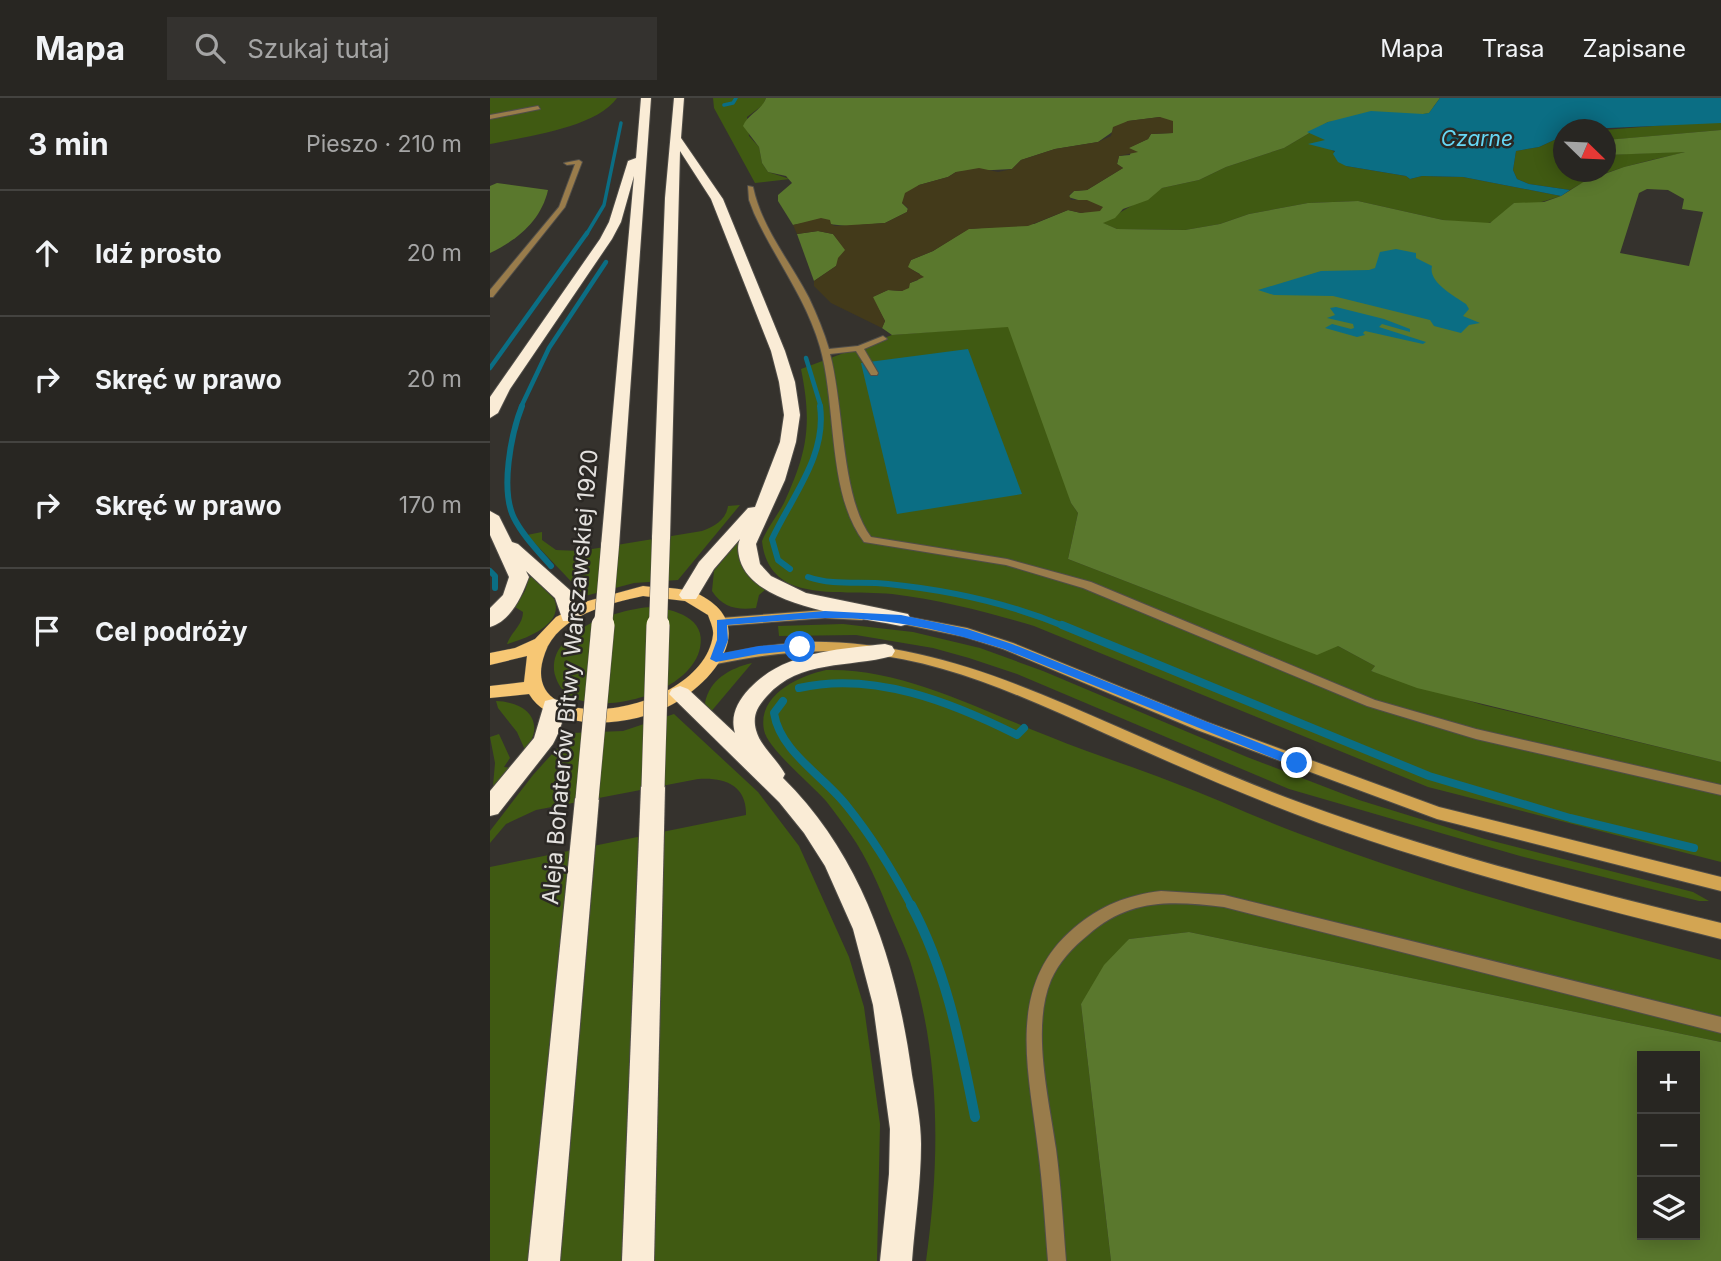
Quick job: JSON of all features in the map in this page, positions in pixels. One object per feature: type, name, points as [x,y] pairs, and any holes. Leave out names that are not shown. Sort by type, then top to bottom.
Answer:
[{"type":"highway","name":"Aleja Bohaterów Bitwy Warszawskiej 1920","points":[[544,1261],[610,546],[646,98]]},
{"type":"highway","points":[[638,1261],[671,198],[678,140],[679,98]]},
{"type":"highway","points":[[678,140],[717,199],[778,351],[787,382],[791,428],[782,467],[747,544],[755,572],[774,587],[793,596],[901,619]]},
{"type":"highway","points":[[490,413],[502,389],[610,231],[631,166],[642,144]]},
{"type":"highway","points":[[689,596],[706,566],[768,496]]},
{"type":"highway","points":[[490,516],[516,570],[518,584],[512,598],[490,620]]},
{"type":"highway","points":[[499,537],[564,595],[570,616]]},
{"type":"highway","points":[[885,651],[823,658],[797,666],[769,681],[745,708],[743,719],[746,736],[768,761],[787,797],[838,865],[873,943],[894,1033],[906,1143],[895,1261]]},
{"type":"highway","points":[[680,694],[714,730],[787,797]]},
{"type":"highway","points":[[490,807],[542,744],[549,731],[553,707]]},
{"type":"main road","points":[[667,591],[689,596],[703,602],[721,622],[723,640],[716,659],[701,677],[680,694],[655,706],[627,714],[599,717],[573,715],[553,707],[541,698],[534,687],[531,673],[533,658],[541,643],[570,616],[618,595],[667,591]]},
{"type":"main road","points":[[721,622],[825,614],[901,619],[967,633],[1008,646],[1214,731],[1437,813],[1721,884]]},
{"type":"main road","points":[[490,659],[519,653],[541,643]]},
{"type":"main road","points":[[716,659],[759,650],[800,647],[885,651],[944,664],[998,682],[1229,781],[1385,839],[1533,884],[1721,930]]},
{"type":"main road","points":[[490,692],[534,687]]},
{"type":"lane","points":[[490,117],[538,108]]},
{"type":"lane","points":[[490,295],[562,207],[579,162],[567,163]]},
{"type":"lane","points":[[750,187],[755,208],[806,299],[822,336],[834,387],[849,498],[856,526],[868,540],[959,553],[1054,574],[1111,594],[1371,703],[1476,734],[1721,790]]},
{"type":"lane","points":[[826,352],[859,348],[883,338]]},
{"type":"lane","points":[[859,348],[874,373]]},
{"type":"lane","points":[[1056,1261],[1039,1090],[1036,1021],[1038,997],[1056,954],[1091,921],[1117,905],[1144,898],[1175,895],[1224,901],[1721,1025]]},
{"type":"green space","points":[[490,98],[617,98],[607,108],[577,124],[490,144]]},
{"type":"green space","points":[[713,98],[766,98],[763,105],[747,117],[749,136],[759,147],[762,163],[768,172],[790,179],[755,183],[714,108]]},
{"type":"green space","points":[[766,98],[1440,98],[1429,113],[1328,122],[1284,148],[1226,167],[1199,180],[1162,188],[1148,200],[1123,209],[1115,218],[1103,223],[1117,229],[1185,230],[1308,203],[1358,201],[1443,220],[1490,223],[1514,203],[1544,202],[1561,196],[1583,182],[1616,182],[1616,170],[1685,152],[1616,155],[1616,139],[1721,130],[1721,762],[1417,688],[1371,671],[1375,666],[1338,646],[1317,655],[1068,559],[1078,513],[1071,503],[1008,327],[892,335],[882,328],[885,321],[872,297],[888,290],[902,291],[918,280],[920,274],[907,267],[911,260],[933,251],[968,229],[1034,224],[1068,210],[1081,213],[1102,207],[1068,197],[1074,191],[1087,190],[1123,168],[1117,164],[1119,156],[1130,155],[1131,150],[1128,148],[1148,139],[1151,134],[1173,133],[1160,117],[1128,121],[1098,142],[1055,149],[1021,160],[1012,169],[956,172],[919,185],[902,203],[908,209],[907,212],[885,223],[847,226],[810,222],[793,225],[778,201],[778,195],[792,183],[786,176],[768,172],[762,163],[759,147],[743,126]],"holes":[[[1647,189],[1668,190],[1684,199],[1682,209],[1703,212],[1689,266],[1620,253],[1639,193]]]},
{"type":"green space","points":[[1461,103],[1339,144],[1316,147],[1326,147],[1334,151],[1346,166],[1406,176],[1410,179],[1422,176],[1463,177],[1561,196],[1535,204],[1514,203],[1496,221],[1481,225],[1443,220],[1358,201],[1308,203],[1185,230],[1117,229],[1102,223],[1162,188],[1199,180],[1226,167],[1284,148],[1328,122]]},
{"type":"green space","points":[[1716,121],[1721,123],[1721,130],[1616,139],[1616,129]]},
{"type":"green space","points":[[1553,141],[1553,182],[1584,182],[1570,190],[1529,184],[1517,179],[1513,170],[1516,151],[1539,147]]},
{"type":"green space","points":[[1690,151],[1616,170],[1616,155]]},
{"type":"green space","points":[[497,183],[548,190],[534,220],[518,236],[490,253],[490,186]]},
{"type":"green space","points":[[818,231],[833,234],[846,250],[836,266],[814,281],[797,234]]},
{"type":"green space","points":[[1018,306],[1071,503],[1078,513],[1068,559],[1190,606],[1338,646],[1375,666],[1371,671],[1483,705],[1721,762],[1721,862],[1428,787],[1034,626],[964,607],[910,597],[801,588],[778,576],[767,561],[762,541],[784,503],[803,452],[807,422],[801,369],[892,335],[995,327]]},
{"type":"green space","points":[[740,505],[678,580],[634,583],[585,596],[527,535],[542,532],[542,540],[556,550],[580,551],[702,531],[719,522],[728,506]]},
{"type":"green space","points":[[737,543],[747,573],[765,590],[759,595],[756,608],[731,607],[712,591],[714,571]]},
{"type":"green space","points":[[532,577],[554,599],[554,616],[542,629],[507,644],[522,617],[523,612],[515,607],[529,578]]},
{"type":"green space","points":[[651,607],[687,617],[699,629],[701,638],[698,655],[686,673],[651,694],[620,702],[588,702],[574,698],[563,690],[556,678],[554,662],[560,648],[571,636],[603,618]]},
{"type":"green space","points":[[843,624],[913,632],[980,648],[1043,671],[1247,757],[1359,800],[1485,839],[1693,892],[1709,901],[1699,901],[1520,856],[1289,789],[1017,674],[969,658],[933,648],[856,635],[779,636],[778,626]]},
{"type":"green space","points":[[752,663],[709,714],[705,703],[716,682],[736,668]]},
{"type":"green space","points":[[826,670],[883,676],[940,692],[1352,853],[1509,903],[1721,960],[1721,1042],[1189,932],[1129,939],[1081,1004],[1111,1261],[926,1261],[934,1186],[935,1110],[928,1035],[910,961],[877,882],[857,844],[826,801],[790,766],[767,738],[764,730],[767,707],[773,697],[793,682]]},
{"type":"green space","points":[[496,701],[517,705],[530,715],[534,722],[534,731],[525,750],[517,732],[498,708]]},
{"type":"green space","points":[[674,714],[758,792],[799,846],[849,957],[864,1007],[880,1124],[877,1261],[490,1261],[490,867],[746,815],[743,796],[732,785],[717,780],[698,779],[536,810],[506,824],[490,843],[490,831],[533,775],[571,733],[623,731]]},
{"type":"green space","points":[[499,734],[510,758],[504,767],[511,768],[493,786],[495,763],[490,737]]},
{"type":"green space","points":[[1189,932],[1721,1042],[1721,1261],[1111,1261],[1081,1004],[1104,965],[1129,939]]},
{"type":"sand","points":[[1160,117],[1173,121],[1173,133],[1151,134],[1148,139],[1129,148],[1138,152],[1119,156],[1117,164],[1123,168],[1087,190],[1074,191],[1069,195],[1071,200],[1087,200],[1103,207],[1100,211],[1081,213],[1068,210],[1028,226],[969,229],[933,251],[911,260],[908,267],[924,277],[910,283],[909,288],[902,291],[888,290],[873,297],[885,321],[882,328],[831,303],[814,286],[814,281],[836,266],[838,258],[845,250],[833,234],[818,231],[797,234],[793,225],[821,218],[830,220],[835,226],[885,223],[907,212],[908,208],[902,203],[905,193],[919,185],[956,172],[979,168],[998,172],[1012,169],[1021,160],[1055,149],[1098,142],[1111,136],[1113,127],[1128,121]]},
{"type":"water","name":"Czarne","points":[[1440,98],[1721,98],[1721,123],[1616,128],[1616,119],[1553,119],[1553,141],[1539,147],[1516,151],[1513,170],[1517,179],[1529,184],[1570,190],[1561,196],[1463,177],[1422,176],[1410,179],[1406,176],[1346,166],[1338,162],[1333,154],[1335,151],[1308,144],[1325,140],[1307,132],[1328,122],[1371,111],[1429,113]]},
{"type":"water","points":[[1396,249],[1416,253],[1416,258],[1432,266],[1438,283],[1466,304],[1469,309],[1463,316],[1480,323],[1469,325],[1461,333],[1434,326],[1430,320],[1333,296],[1274,295],[1258,290],[1321,271],[1369,270],[1375,268],[1380,252]]},
{"type":"water","points":[[1336,307],[1384,319],[1410,329],[1410,332],[1382,324],[1379,327],[1426,342],[1423,344],[1365,331],[1365,335],[1357,337],[1325,328],[1332,324],[1354,328],[1353,324],[1327,318],[1335,315],[1330,308]]},
{"type":"water","points":[[968,349],[1022,494],[897,514],[861,363]]},
{"type":"waterway","points":[[724,105],[733,103],[736,98]]},
{"type":"waterway","points":[[586,235],[604,205],[621,123]]},
{"type":"waterway","points":[[490,368],[587,233]]},
{"type":"waterway","points":[[521,407],[549,348],[606,262]]},
{"type":"waterway","points":[[806,358],[821,407]]},
{"type":"waterway","points":[[522,406],[514,431],[507,478],[510,506],[522,531],[551,566]]},
{"type":"waterway","points":[[790,569],[778,560],[772,539],[813,459],[821,424],[820,406]]},
{"type":"waterway","points":[[490,571],[495,576],[495,588]]},
{"type":"waterway","points":[[808,577],[838,582],[888,584],[956,594],[1023,611],[1066,627]]},
{"type":"waterway","points":[[1062,625],[1429,776],[1570,818],[1694,848]]},
{"type":"waterway","points":[[799,688],[827,684],[883,687],[939,701],[1017,735],[1024,728]]},
{"type":"waterway","points":[[783,701],[774,713],[785,740],[804,763],[838,795],[856,818],[882,855],[912,906]]},
{"type":"waterway","points":[[912,906],[943,982],[958,1035],[975,1117]]},
{"type":"route","points":[[800,647],[759,650],[716,659],[723,640],[721,622],[825,614],[901,619],[967,633],[1008,646],[1297,763]]}]
